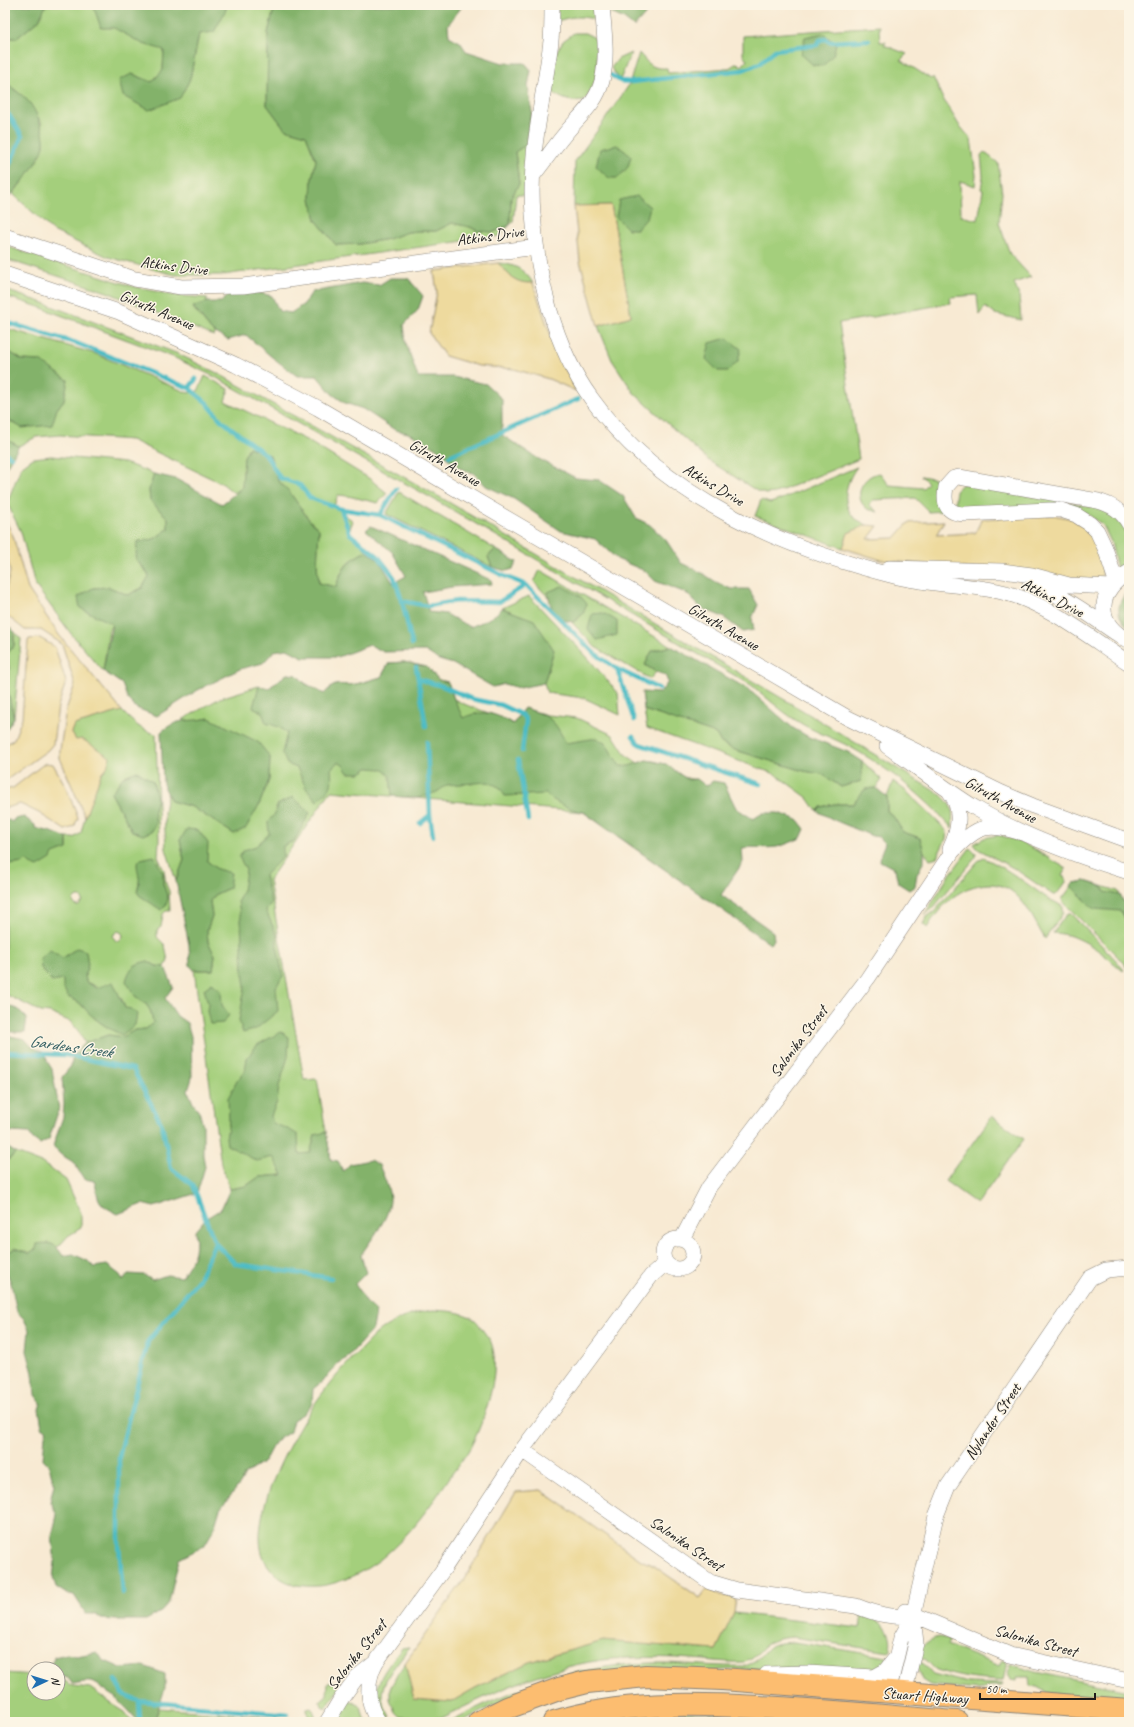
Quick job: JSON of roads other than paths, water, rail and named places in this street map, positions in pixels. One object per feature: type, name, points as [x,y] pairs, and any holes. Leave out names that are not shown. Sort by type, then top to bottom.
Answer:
[{"type":"highway","name":"Stuart Highway","points":[[479,1722],[507,1708],[559,1689],[587,1682],[646,1676],[722,1679],[1129,1710]]},
{"type":"highway","name":"Nylander Street","points":[[892,1717],[896,1693]]},
{"type":"highway","name":"Stuart Highway","points":[[554,1722],[596,1711],[626,1707],[679,1704],[806,1710],[957,1722]]},
{"type":"street","points":[[536,247],[532,212],[534,146],[551,38],[552,5]]},
{"type":"street","points":[[534,174],[569,129],[595,101],[602,82],[604,66],[605,48],[602,5]]},
{"type":"street","name":"Atkins Drive","points":[[5,236],[136,279],[166,285],[197,288],[243,286],[536,247],[546,296],[562,344],[575,371],[590,398],[631,446],[659,471],[716,509],[805,548],[852,564],[913,580],[985,589],[1012,595],[1054,614],[1129,663]]},
{"type":"street","name":"Gilruth Avenue","points":[[5,274],[119,312],[201,348],[284,389],[848,718],[968,778],[1033,806],[1129,841]]},
{"type":"street","points":[[1113,584],[1105,548],[1097,531],[1083,518],[1061,510],[966,514],[956,513],[951,511],[945,503],[946,486],[954,478],[959,477],[1098,501],[1112,506],[1119,511],[1129,524]]},
{"type":"street","name":"Atkins Drive","points":[[852,564],[886,568],[1002,571],[1032,576],[1069,585],[1113,584]]},
{"type":"street","name":"Atkins Drive","points":[[880,572],[917,576],[1007,580],[1034,586],[1049,591],[1067,600],[1129,641]]},
{"type":"street","points":[[1116,633],[1108,624],[1104,610],[1104,602],[1113,584],[1129,572]]},
{"type":"street","name":"Gilruth Avenue","points":[[848,718],[977,809],[1025,834],[1078,856],[1129,872]]},
{"type":"street","name":"Salonika Street","points":[[682,1239],[709,1187],[868,978],[942,864],[956,835],[959,818],[954,799],[946,788]]},
{"type":"street","points":[[1060,816],[1129,832]]},
{"type":"street","name":"Salonika Street","points":[[942,864],[962,841],[978,830],[1000,827],[1025,834]]},
{"type":"street","points":[[673,1239],[682,1239],[690,1244],[693,1253],[690,1262],[683,1268],[673,1268],[666,1263],[662,1254],[665,1245],[673,1239]]},
{"type":"street","name":"Salonika Street","points":[[327,1722],[357,1677],[376,1662],[444,1567],[522,1450],[651,1276],[666,1263]]},
{"type":"street","name":"Nylander Street","points":[[896,1693],[897,1656],[903,1633],[913,1616],[936,1516],[951,1481],[1090,1278],[1106,1270],[1129,1268]]},
{"type":"street","name":"Salonika Street","points":[[522,1450],[710,1582],[737,1590],[856,1606],[872,1612],[897,1618],[913,1616],[1010,1655],[1129,1681]]},
{"type":"street","name":"Nylander Street","points":[[896,1693],[916,1643],[913,1616]]},
{"type":"street","name":"Stuart Highway","points":[[722,1679],[791,1673],[874,1677],[885,1671],[897,1656]]},
{"type":"street","points":[[376,1662],[372,1672],[369,1698],[373,1712],[379,1722]]},
{"type":"waterway","points":[[611,75],[620,81],[632,82],[743,70],[760,63],[775,50],[817,45],[820,40],[826,39],[829,42],[869,40]]},
{"type":"waterway","name":"Gardens Creek","points":[[5,112],[9,115],[22,136],[8,168],[5,169]]},
{"type":"waterway","points":[[5,322],[76,343],[189,388],[196,379]]},
{"type":"waterway","points":[[189,388],[206,402],[221,420],[266,455],[280,478],[300,485],[310,498],[341,509],[380,515],[504,576],[526,585],[593,652],[617,669],[659,689]]},
{"type":"waterway","points":[[449,456],[578,399]]},
{"type":"waterway","points":[[5,453],[11,457]]},
{"type":"waterway","points":[[380,515],[396,489]]},
{"type":"waterway","points":[[341,509],[350,534],[378,556],[394,577],[402,601],[428,606],[457,601],[499,602],[526,585]]},
{"type":"waterway","points":[[402,601],[412,644]]},
{"type":"waterway","points":[[416,667],[426,726]]},
{"type":"waterway","points":[[617,669],[634,720]]},
{"type":"waterway","points":[[418,679],[442,686],[472,699],[501,705],[522,715],[526,720],[522,751]]},
{"type":"waterway","points":[[633,736],[639,744],[760,784]]},
{"type":"waterway","points":[[427,742],[430,815],[433,836]]},
{"type":"waterway","points":[[518,760],[528,820]]},
{"type":"waterway","points":[[420,823],[430,815]]},
{"type":"waterway","points":[[5,1052],[66,1055],[133,1069],[162,1125],[171,1168],[193,1185],[215,1243],[199,1279],[148,1341],[119,1457],[119,1545],[123,1593]]},
{"type":"waterway","points":[[215,1243],[236,1264],[331,1278]]},
{"type":"waterway","points":[[116,1680],[122,1694],[139,1701],[140,1722]]},
{"type":"waterway","points":[[139,1701],[287,1714]]}]
